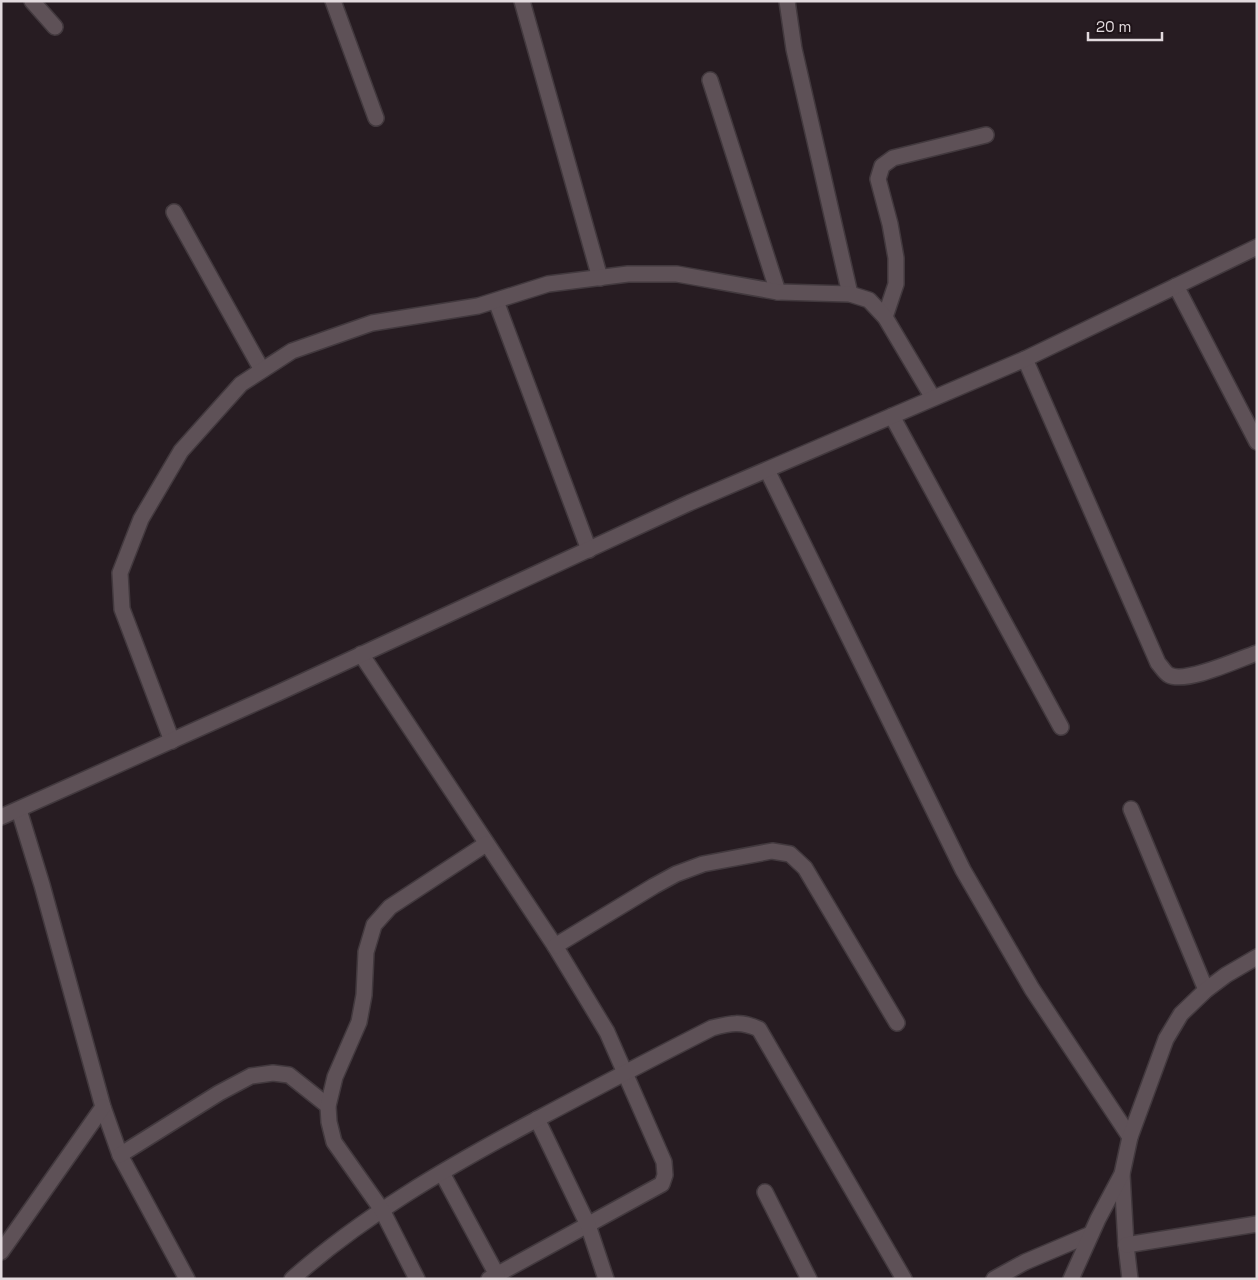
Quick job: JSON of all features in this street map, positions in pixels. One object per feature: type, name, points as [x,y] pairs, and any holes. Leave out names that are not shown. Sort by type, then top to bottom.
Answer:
[{"type":"street","points":[[32,1],[55,27]]},
{"type":"street","points":[[333,1],[376,118]]},
{"type":"street","points":[[522,1],[600,278]]},
{"type":"street","points":[[787,1],[794,49],[850,294]]},
{"type":"street","points":[[710,80],[778,292]]},
{"type":"street","points":[[885,317],[896,284],[896,258],[890,224],[878,179],[882,166],[893,158],[986,135]]},
{"type":"street","points":[[174,212],[262,370]]},
{"type":"street","points":[[1,817],[767,470],[1025,359],[1257,247]]},
{"type":"street","points":[[172,741],[122,609],[120,573],[141,519],[181,451],[241,384],[292,351],[372,323],[478,306],[548,284],[628,274],[677,274],[778,292],[850,294],[869,300],[885,317],[933,398]]},
{"type":"street","points":[[1176,286],[1257,442]]},
{"type":"street","points":[[496,301],[589,550]]},
{"type":"street","points":[[1025,359],[1158,663],[1169,675],[1182,678],[1206,672],[1257,652]]},
{"type":"street","points":[[892,416],[1061,727]]},
{"type":"street","points":[[767,470],[963,870],[1032,989],[1130,1137]]},
{"type":"street","points":[[361,654],[555,946],[607,1032],[664,1162],[666,1175],[662,1184],[493,1277],[442,1173]]},
{"type":"street","points":[[1131,809],[1206,990]]},
{"type":"street","points":[[19,810],[42,885],[103,1107],[120,1154],[187,1279]]},
{"type":"street","points":[[418,1279],[382,1210],[334,1142],[329,1122],[328,1106],[335,1077],[358,1022],[364,995],[366,952],[374,925],[390,907],[486,844]]},
{"type":"street","points":[[555,946],[676,874],[703,864],[772,851],[790,854],[804,868],[897,1023]]},
{"type":"street","points":[[1071,1279],[1091,1234],[1122,1174],[1130,1137],[1166,1039],[1181,1014],[1206,990],[1226,975],[1257,957]]},
{"type":"street","points":[[292,1279],[318,1255],[382,1210],[470,1155],[712,1028],[746,1023],[759,1029],[904,1279]]},
{"type":"street","points":[[120,1154],[219,1093],[251,1076],[273,1073],[289,1075],[328,1106]]},
{"type":"street","points":[[1,1252],[103,1107]]},
{"type":"street","points":[[537,1119],[588,1225],[606,1279]]},
{"type":"street","points":[[1122,1174],[1130,1279]]},
{"type":"street","points":[[765,1192],[810,1279]]},
{"type":"street","points":[[1126,1246],[1257,1224]]},
{"type":"street","points":[[994,1279],[1025,1262],[1091,1234]]}]
